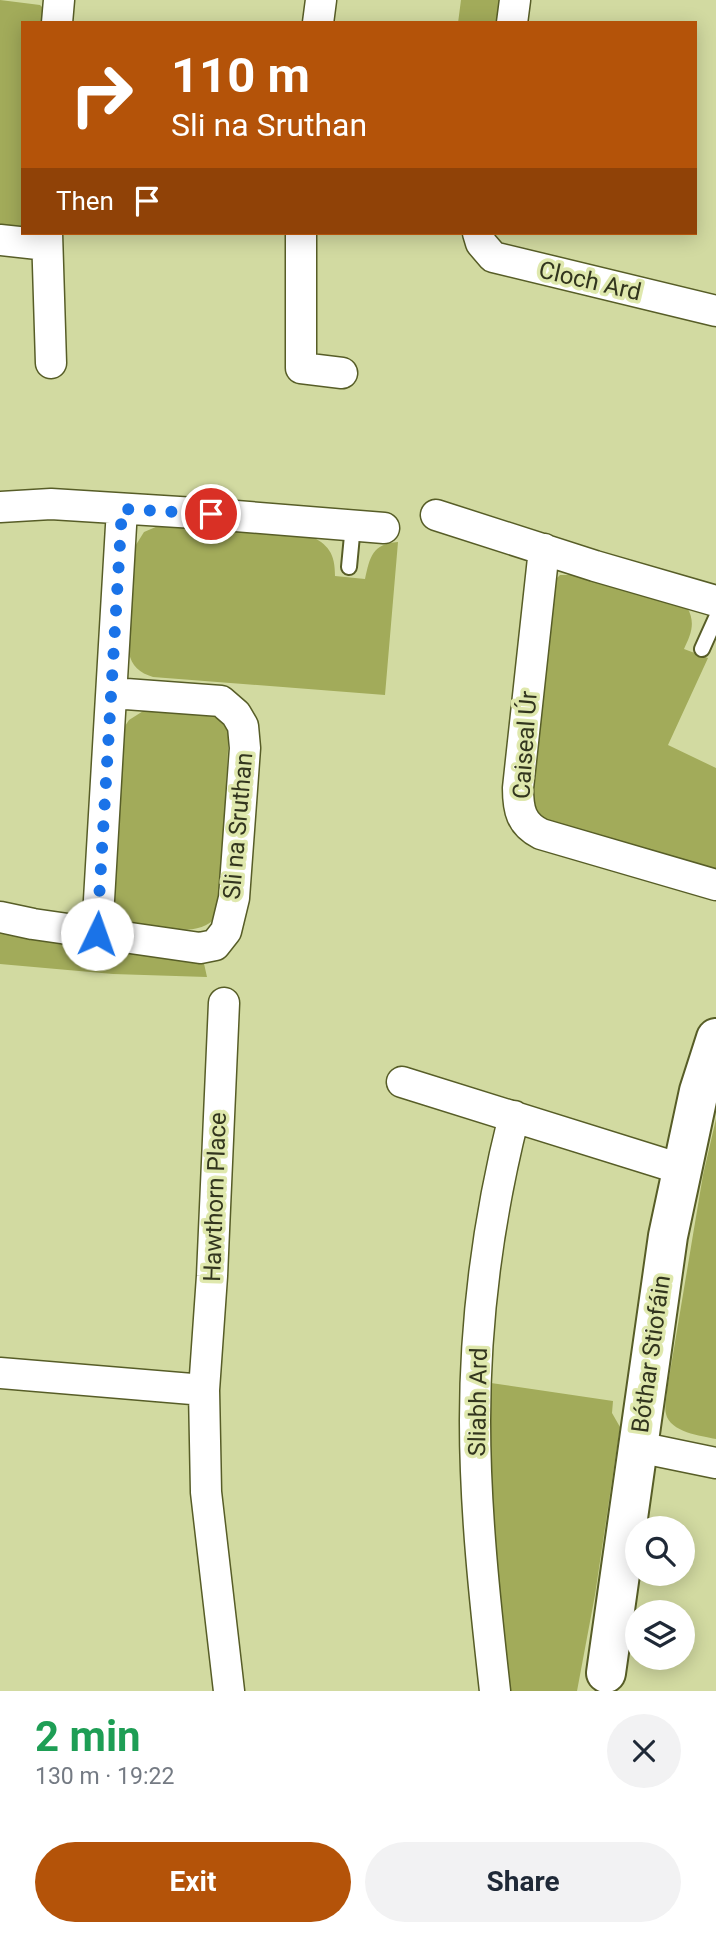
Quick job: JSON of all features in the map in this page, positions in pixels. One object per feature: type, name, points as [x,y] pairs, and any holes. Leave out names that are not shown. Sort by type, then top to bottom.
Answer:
[{"type":"street","points":[[57,21],[59,0]]},
{"type":"street","points":[[318,21],[321,0]]},
{"type":"street","points":[[512,21],[515,0]]},
{"type":"street","points":[[301,235],[301,368],[342,373]]},
{"type":"street","name":"Cloch Ard","points":[[479,235],[481,243],[494,257],[716,311]]},
{"type":"street","points":[[0,240],[47,239],[51,362]]},
{"type":"street","points":[[0,508],[51,504],[384,528]]},
{"type":"street","points":[[97,934],[122,509]]},
{"type":"street","points":[[436,514],[716,601]]},
{"type":"street","name":"Caiseal Úr","points":[[544,549],[518,788],[521,817],[541,834],[716,885]]},
{"type":"street","name":"Sli na Sruthan","points":[[0,917],[200,948],[215,945],[226,931],[234,898],[245,748],[243,726],[236,714],[220,701],[112,693]]},
{"type":"street","name":"Hawthorn Place","points":[[224,1003],[212,1276],[204,1390],[206,1492],[229,1691]]},
{"type":"street","name":"Bóthar Stiofáin","points":[[605,1685],[668,1236],[699,1091],[716,1038]]},
{"type":"street","points":[[402,1082],[681,1169]]},
{"type":"street","name":"Sliabh Ard","points":[[495,1691],[476,1459],[476,1380],[489,1241],[503,1160],[514,1116]]},
{"type":"street","points":[[0,1373],[204,1390]]},
{"type":"street","points":[[638,1447],[716,1462]]},
{"type":"lane","points":[[349,567],[353,525]]},
{"type":"lane","points":[[702,649],[716,618]]},
{"type":"green space","points":[[0,0],[40,5],[44,9],[47,21],[21,21],[21,231],[0,232]]},
{"type":"green space","points":[[461,0],[505,0],[503,21],[458,21]]},
{"type":"green space","points":[[158,526],[308,535],[326,546],[334,562],[335,576],[365,579],[377,549],[398,542],[385,695],[153,677],[140,671],[134,665],[129,652],[134,548],[144,532]]},
{"type":"green space","points":[[560,575],[576,575],[687,607],[692,628],[684,649],[708,658],[668,745],[716,768],[716,872],[545,823],[528,800],[542,708],[552,583]]},
{"type":"green space","points":[[148,708],[212,715],[220,720],[229,732],[220,897],[212,921],[195,929],[157,929],[134,924],[122,916],[115,901],[121,732],[129,720]]},
{"type":"green space","points":[[0,933],[90,948],[203,959],[207,977],[113,974],[0,964]]},
{"type":"green space","points":[[716,1119],[716,1439],[695,1435],[673,1425],[665,1408],[703,1175]]},
{"type":"green space","points":[[491,1383],[613,1401],[612,1413],[620,1427],[595,1595],[577,1691],[509,1691],[504,1667],[487,1441]]},
{"type":"route","points":[[97,934],[122,509],[211,514]]}]
